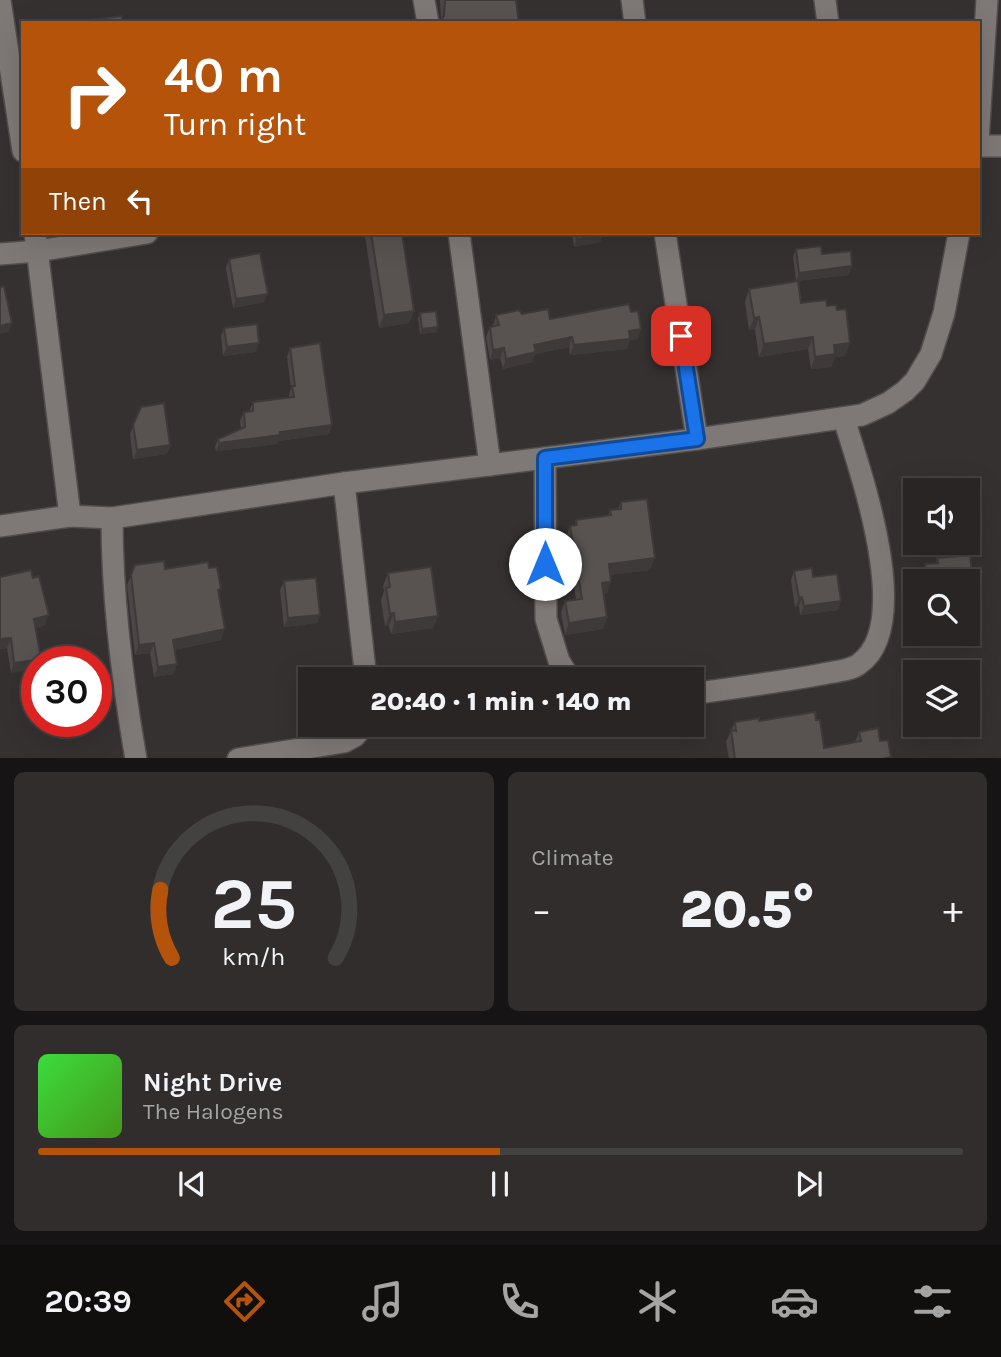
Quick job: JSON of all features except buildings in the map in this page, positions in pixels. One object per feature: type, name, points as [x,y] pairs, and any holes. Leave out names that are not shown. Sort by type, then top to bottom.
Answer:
[{"type":"street","points":[[0,0],[21,138]]},
{"type":"street","points":[[424,0],[428,21]]},
{"type":"street","points":[[632,0],[635,21]]},
{"type":"street","points":[[825,0],[828,21]]},
{"type":"street","points":[[980,110],[987,0]]},
{"type":"street","points":[[980,146],[1001,146]]},
{"type":"street","points":[[0,254],[36,242],[122,235]]},
{"type":"street","points":[[459,235],[490,465]]},
{"type":"street","points":[[665,235],[697,439]]},
{"type":"street","points":[[0,526],[70,516],[112,517],[344,483],[697,439],[863,415],[905,391],[915,381],[931,354],[938,335],[959,235]]},
{"type":"street","points":[[36,242],[70,516]]},
{"type":"street","points":[[704,692],[848,669],[861,663],[870,651],[883,617],[883,571],[873,513],[844,419]]},
{"type":"street","points":[[545,458],[546,619],[562,667]]},
{"type":"street","points":[[344,483],[365,667]]},
{"type":"street","points":[[112,517],[112,580],[136,758]]},
{"type":"street","points":[[238,758],[344,742],[353,737]]},
{"type":"route","points":[[545,564],[545,458],[697,439],[681,336]]}]
